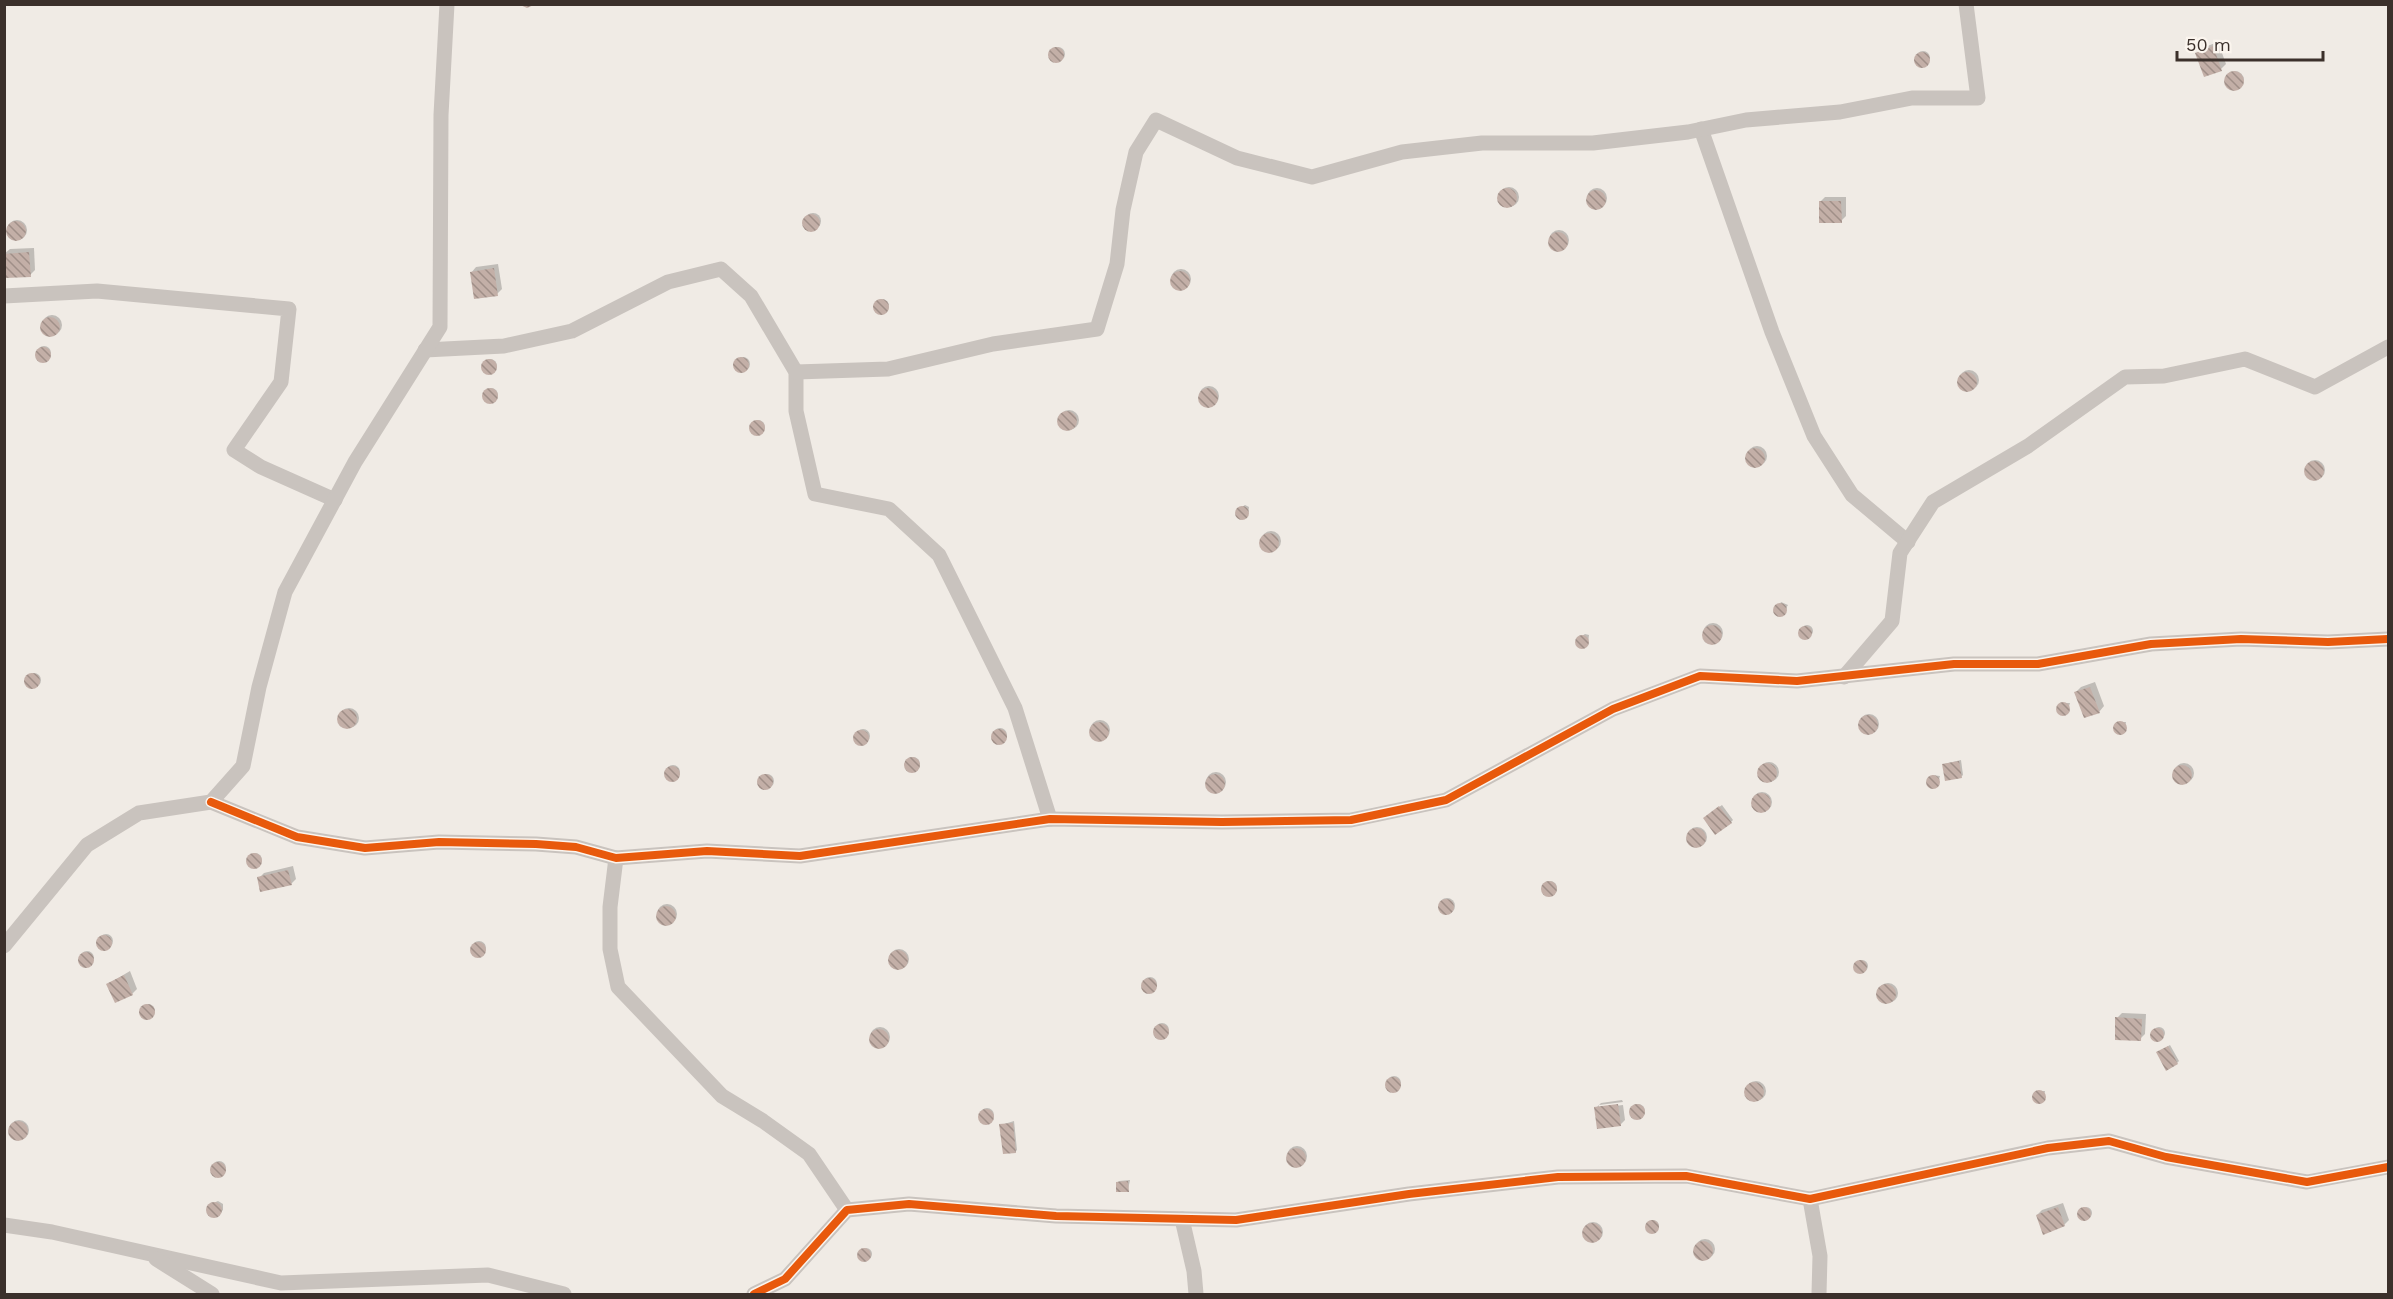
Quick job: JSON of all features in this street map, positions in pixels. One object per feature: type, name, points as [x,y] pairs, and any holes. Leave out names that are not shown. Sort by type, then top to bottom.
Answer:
[{"type":"street","points":[[211,802],[243,766],[259,687],[285,592],[355,462],[440,327],[441,115],[447,4]]},
{"type":"street","points":[[796,372],[888,369],[993,344],[1097,329],[1117,264],[1124,210],[1136,152],[1156,120],[1237,158],[1312,177],[1402,152],[1482,143],[1593,143],[1701,129],[1746,120],[1840,112],[1912,98],[1978,98],[1966,4]]},
{"type":"street","points":[[1701,129],[1768,321],[1814,436],[1852,495],[1908,542]]},
{"type":"street","points":[[425,350],[504,346],[572,332],[668,282],[722,269],[751,296],[796,372],[796,411],[815,494],[889,509],[939,555],[1015,708],[1050,819]]},
{"type":"street","points":[[4,296],[97,291],[289,309],[281,382],[234,450],[261,467],[335,500]]},
{"type":"street","points":[[1844,677],[1892,621],[1900,553],[1933,502],[2028,446],[2125,376],[2164,376],[2246,359],[2315,387],[2388,348]]},
{"type":"street","points":[[4,946],[87,845],[140,813],[211,802],[297,837],[365,848],[440,842],[536,844],[576,848],[616,858],[707,851],[800,856],[1050,819],[1222,822],[1351,820],[1446,800],[1613,709],[1700,676],[1797,681],[1954,664],[2038,664],[2151,644],[2241,639],[2328,642],[2388,639]]},
{"type":"street","points":[[616,858],[610,908],[610,949],[618,987],[722,1096],[763,1120],[809,1154],[847,1210]]},
{"type":"street","points":[[754,1294],[785,1279],[847,1210],[909,1204],[1056,1216],[1236,1220],[1409,1194],[1558,1177],[1686,1176],[1810,1199],[2048,1148],[2109,1141],[2166,1157],[2307,1182],[2388,1167]]},
{"type":"street","points":[[1810,1199],[1820,1256],[1820,1294]]},
{"type":"street","points":[[1182,1219],[1194,1271],[1196,1294]]},
{"type":"street","points":[[4,1225],[147,1253],[281,1283],[488,1275],[564,1294]]},
{"type":"street","points":[[147,1253],[212,1294]]},
{"type":"building","points":[[518,4],[536,4],[527,8]]},
{"type":"building","points":[[2213,46],[2222,71],[2204,77],[2195,53]]},
{"type":"building","points":[[1056,47],[1062,49],[1064,55],[1062,61],[1056,63],[1050,61],[1048,55],[1050,49]]},
{"type":"building","points":[[1922,52],[1928,54],[1930,60],[1928,66],[1922,68],[1916,66],[1914,60],[1916,54]]},
{"type":"building","points":[[2234,71],[2241,74],[2244,81],[2241,88],[2234,91],[2227,88],[2224,81],[2227,74]]},
{"type":"building","points":[[1503,188],[1511,188],[1517,194],[1517,202],[1511,208],[1503,208],[1497,202],[1497,194]]},
{"type":"building","points":[[1592,190],[1600,190],[1606,196],[1606,204],[1600,210],[1592,210],[1586,204],[1586,196]]},
{"type":"building","points":[[1819,201],[1841,201],[1842,223],[1819,223]]},
{"type":"building","points":[[811,214],[817,217],[820,223],[817,229],[811,232],[805,229],[802,223],[805,217]]},
{"type":"building","points":[[12,221],[20,221],[26,227],[26,235],[20,241],[12,241],[6,235],[6,227]]},
{"type":"building","points":[[1554,232],[1562,232],[1568,238],[1568,246],[1562,252],[1554,252],[1548,246],[1548,238]]},
{"type":"building","points":[[29,252],[31,277],[5,278],[4,254]]},
{"type":"building","points":[[494,268],[498,296],[474,299],[470,272]]},
{"type":"building","points":[[1176,271],[1184,271],[1190,277],[1190,285],[1184,291],[1176,291],[1170,285],[1170,277]]},
{"type":"building","points":[[881,299],[887,301],[889,307],[887,313],[881,315],[875,313],[873,307],[875,301]]},
{"type":"building","points":[[46,317],[54,317],[60,323],[60,331],[54,337],[46,337],[40,331],[40,323]]},
{"type":"building","points":[[43,347],[49,349],[51,355],[49,361],[43,363],[37,361],[35,355],[37,349]]},
{"type":"building","points":[[741,357],[747,359],[749,365],[747,371],[741,373],[735,371],[733,365],[735,359]]},
{"type":"building","points":[[489,359],[495,361],[497,367],[495,373],[489,375],[483,373],[481,367],[483,361]]},
{"type":"building","points":[[1963,372],[1971,372],[1977,378],[1977,386],[1971,392],[1963,392],[1957,386],[1957,378]]},
{"type":"building","points":[[490,388],[496,390],[498,396],[496,402],[490,404],[484,402],[482,396],[484,390]]},
{"type":"building","points":[[1204,388],[1212,388],[1218,394],[1218,402],[1212,408],[1204,408],[1198,402],[1198,394]]},
{"type":"building","points":[[1063,411],[1071,411],[1077,417],[1077,425],[1071,431],[1063,431],[1057,425],[1057,417]]},
{"type":"building","points":[[757,420],[763,422],[765,428],[763,434],[757,436],[751,434],[749,428],[751,422]]},
{"type":"building","points":[[1751,448],[1759,448],[1765,454],[1765,462],[1759,468],[1751,468],[1745,462],[1745,454]]},
{"type":"building","points":[[2310,461],[2318,461],[2324,467],[2324,475],[2318,481],[2310,481],[2304,475],[2304,467]]},
{"type":"building","points":[[1242,506],[1247,508],[1249,513],[1247,518],[1242,520],[1237,518],[1235,513],[1237,508]]},
{"type":"building","points":[[1265,533],[1273,533],[1279,539],[1279,547],[1273,553],[1265,553],[1259,547],[1259,539]]},
{"type":"building","points":[[1780,603],[1785,605],[1787,610],[1785,615],[1780,617],[1775,615],[1773,610],[1775,605]]},
{"type":"building","points":[[1708,625],[1716,625],[1722,631],[1722,639],[1716,645],[1708,645],[1702,639],[1702,631]]},
{"type":"building","points":[[1805,626],[1810,628],[1812,633],[1810,638],[1805,640],[1800,638],[1798,633],[1800,628]]},
{"type":"building","points":[[1582,635],[1587,637],[1589,642],[1587,647],[1582,649],[1577,647],[1575,642],[1577,637]]},
{"type":"building","points":[[32,673],[38,675],[40,681],[38,687],[32,689],[26,687],[24,681],[26,675]]},
{"type":"building","points":[[2090,687],[2100,713],[2084,718],[2074,692]]},
{"type":"building","points":[[2063,702],[2068,704],[2070,709],[2068,714],[2063,716],[2058,714],[2056,709],[2058,704]]},
{"type":"building","points":[[343,709],[351,709],[357,715],[357,723],[351,729],[343,729],[337,723],[337,715]]},
{"type":"building","points":[[1868,715],[1875,718],[1878,725],[1875,732],[1868,735],[1861,732],[1858,725],[1861,718]]},
{"type":"building","points":[[2120,721],[2125,723],[2127,728],[2125,733],[2120,735],[2115,733],[2113,728],[2115,723]]},
{"type":"building","points":[[1095,722],[1103,722],[1109,728],[1109,736],[1103,742],[1095,742],[1089,736],[1089,728]]},
{"type":"building","points":[[999,729],[1005,731],[1007,737],[1005,743],[999,745],[993,743],[991,737],[993,731]]},
{"type":"building","points":[[858,730],[864,730],[869,738],[867,744],[858,746],[853,741],[853,735]]},
{"type":"building","points":[[912,757],[918,759],[920,765],[918,771],[912,773],[906,771],[904,765],[906,759]]},
{"type":"building","points":[[1959,761],[1962,778],[1945,781],[1942,764]]},
{"type":"building","points":[[1763,763],[1771,763],[1777,769],[1777,777],[1771,783],[1763,783],[1757,777],[1757,769]]},
{"type":"building","points":[[2178,765],[2186,765],[2192,771],[2192,779],[2186,785],[2178,785],[2172,779],[2172,771]]},
{"type":"building","points":[[669,766],[675,766],[680,774],[678,780],[669,782],[664,777],[664,771]]},
{"type":"building","points":[[765,774],[771,776],[773,782],[771,788],[765,790],[759,788],[757,782],[759,776]]},
{"type":"building","points":[[1211,774],[1219,774],[1225,780],[1225,788],[1219,794],[1211,794],[1205,788],[1205,780]]},
{"type":"building","points":[[1933,775],[1938,777],[1940,782],[1938,787],[1933,789],[1928,787],[1926,782],[1928,777]]},
{"type":"building","points":[[1757,793],[1765,793],[1771,799],[1771,807],[1765,813],[1757,813],[1751,807],[1751,799]]},
{"type":"building","points":[[1719,806],[1732,823],[1715,835],[1703,818]]},
{"type":"building","points":[[1692,828],[1700,828],[1706,834],[1706,842],[1700,848],[1692,848],[1686,842],[1686,834]]},
{"type":"building","points":[[254,853],[260,855],[262,861],[260,867],[254,869],[248,867],[246,861],[248,855]]},
{"type":"building","points":[[288,870],[292,885],[260,892],[257,877]]},
{"type":"building","points":[[1549,881],[1555,883],[1557,889],[1555,895],[1549,897],[1543,895],[1541,889],[1543,883]]},
{"type":"building","points":[[1443,899],[1449,899],[1454,907],[1452,913],[1443,915],[1438,910],[1438,904]]},
{"type":"building","points":[[662,906],[670,906],[676,912],[676,920],[670,926],[662,926],[656,920],[656,912]]},
{"type":"building","points":[[104,935],[110,937],[112,943],[110,949],[104,951],[98,949],[96,943],[98,937]]},
{"type":"building","points":[[478,942],[484,944],[486,950],[484,956],[478,958],[472,956],[470,950],[472,944]]},
{"type":"building","points":[[894,950],[902,950],[908,956],[908,964],[902,970],[894,970],[888,964],[888,956]]},
{"type":"building","points":[[86,952],[92,954],[94,960],[92,966],[86,968],[80,966],[78,960],[80,954]]},
{"type":"building","points":[[1860,960],[1865,962],[1867,967],[1865,972],[1860,974],[1855,972],[1853,967],[1855,962]]},
{"type":"building","points":[[124,975],[133,995],[115,1003],[106,984]]},
{"type":"building","points":[[1146,978],[1152,978],[1157,986],[1155,992],[1146,994],[1141,989],[1141,983]]},
{"type":"building","points":[[1882,984],[1890,984],[1896,990],[1896,998],[1890,1004],[1882,1004],[1876,998],[1876,990]]},
{"type":"building","points":[[144,1004],[150,1004],[155,1012],[153,1018],[144,1020],[139,1015],[139,1009]]},
{"type":"building","points":[[2115,1017],[2142,1019],[2141,1041],[2115,1040]]},
{"type":"building","points":[[1161,1024],[1167,1026],[1169,1032],[1167,1038],[1161,1040],[1155,1038],[1153,1032],[1155,1026]]},
{"type":"building","points":[[2157,1028],[2162,1030],[2164,1035],[2162,1040],[2157,1042],[2152,1040],[2150,1035],[2152,1030]]},
{"type":"building","points":[[875,1029],[883,1029],[889,1035],[889,1043],[883,1049],[875,1049],[869,1043],[869,1035]]},
{"type":"building","points":[[2168,1046],[2178,1064],[2166,1071],[2156,1052]]},
{"type":"building","points":[[1393,1077],[1399,1079],[1401,1085],[1399,1091],[1393,1093],[1387,1091],[1385,1085],[1387,1079]]},
{"type":"building","points":[[1750,1082],[1758,1082],[1764,1088],[1764,1096],[1758,1102],[1750,1102],[1744,1096],[1744,1088]]},
{"type":"building","points":[[2039,1090],[2044,1092],[2046,1097],[2044,1102],[2039,1104],[2034,1102],[2032,1097],[2034,1092]]},
{"type":"building","points":[[1618,1104],[1621,1126],[1597,1129],[1594,1107]]},
{"type":"building","points":[[1637,1104],[1643,1106],[1645,1112],[1643,1118],[1637,1120],[1631,1118],[1629,1112],[1631,1106]]},
{"type":"building","points":[[983,1109],[989,1109],[994,1117],[992,1123],[983,1125],[978,1120],[978,1114]]},
{"type":"building","points":[[14,1121],[22,1121],[28,1127],[28,1135],[22,1141],[14,1141],[8,1135],[8,1127]]},
{"type":"building","points":[[1013,1123],[1016,1153],[1003,1154],[999,1124]]},
{"type":"building","points":[[1292,1148],[1300,1148],[1306,1154],[1306,1162],[1300,1168],[1292,1168],[1286,1162],[1286,1154]]},
{"type":"building","points":[[218,1162],[224,1164],[226,1170],[224,1176],[218,1178],[212,1176],[210,1170],[212,1164]]},
{"type":"building","points":[[1128,1181],[1129,1192],[1116,1192],[1116,1182]]},
{"type":"building","points":[[214,1202],[220,1204],[222,1210],[220,1216],[214,1218],[208,1216],[206,1210],[208,1204]]},
{"type":"building","points":[[2058,1207],[2065,1226],[2043,1235],[2036,1215]]},
{"type":"building","points":[[2084,1207],[2089,1209],[2091,1214],[2089,1219],[2084,1221],[2079,1219],[2077,1214],[2079,1209]]},
{"type":"building","points":[[1652,1220],[1657,1222],[1659,1227],[1657,1232],[1652,1234],[1647,1232],[1645,1227],[1647,1222]]},
{"type":"building","points":[[1588,1223],[1596,1223],[1602,1229],[1602,1237],[1596,1243],[1588,1243],[1582,1237],[1582,1229]]},
{"type":"building","points":[[1699,1241],[1707,1241],[1713,1247],[1713,1255],[1707,1261],[1699,1261],[1693,1255],[1693,1247]]},
{"type":"building","points":[[864,1248],[869,1250],[871,1255],[869,1260],[864,1262],[859,1260],[857,1255],[859,1250]]},
{"type":"cycle path","points":[[211,802],[297,837],[365,848],[439,842],[536,844],[576,847],[616,858],[707,851],[800,856],[1050,819],[1222,822],[1351,820],[1446,800],[1613,709],[1700,676],[1797,681],[1954,664],[2038,664],[2151,644],[2241,639],[2328,642],[2388,639]]},
{"type":"cycle path","points":[[754,1294],[785,1279],[847,1210],[909,1204],[1056,1216],[1236,1220],[1409,1194],[1558,1177],[1686,1176],[1810,1199],[2048,1148],[2109,1141],[2166,1157],[2307,1182],[2388,1167]]}]
